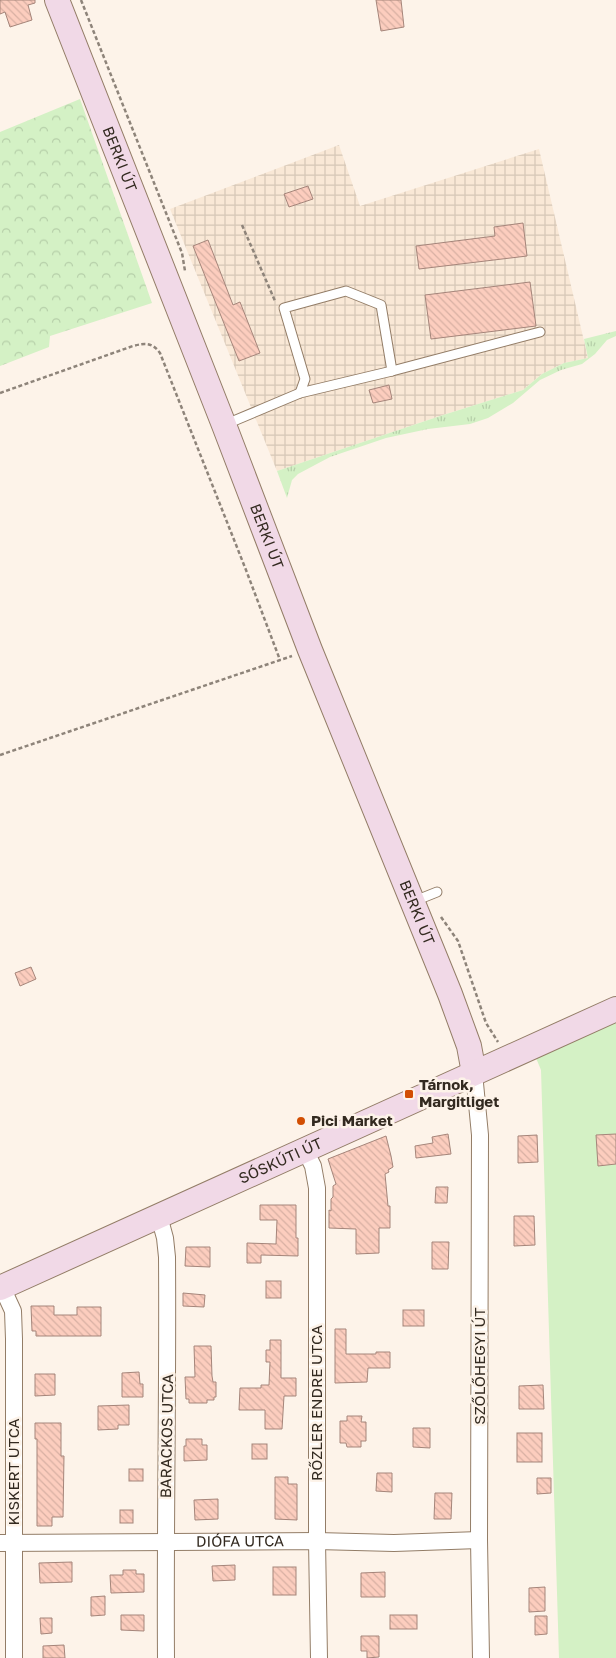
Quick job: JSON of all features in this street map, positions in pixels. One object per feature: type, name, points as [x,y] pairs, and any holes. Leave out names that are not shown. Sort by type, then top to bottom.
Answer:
[{"type":"street","name":"BERKI ÚT","points":[[57,0],[310,650],[426,896],[450,994],[469,1046],[474,1074]]},
{"type":"street","name":"SÓSKÚTI ÚT","points":[[1,1288],[616,1009]]},
{"type":"street","name":"SZŐLŐHEGYI ÚT","points":[[474,1074],[480,1135],[481,1658]]},
{"type":"street","name":"RŐZLER ENDRE UTCA","points":[[306,1150],[313,1166],[317,1188],[317,1541],[319,1658]]},
{"type":"street","name":"BARACKOS UTCA","points":[[159,1216],[165,1238],[167,1257],[166,1658]]},
{"type":"street","name":"KISKERT UTCA","points":[[1,1288],[13,1312],[14,1330],[7,1543],[14,1658]]},
{"type":"street","name":"DIÓFA UTCA","points":[[7,1543],[317,1541],[394,1543],[480,1540]]},
{"type":"lane","points":[[300,393],[305,379],[284,308],[346,291],[381,305],[392,371]]},
{"type":"lane","points":[[224,425],[300,393],[540,332]]},
{"type":"path","points":[[81,0],[182,253],[187,278]]},
{"type":"path","points":[[242,225],[275,301],[284,308]]},
{"type":"path","points":[[0,393],[133,346],[148,344],[155,346],[160,353],[280,660]]},
{"type":"path","points":[[0,755],[310,650]]},
{"type":"path","points":[[426,896],[458,941],[486,1023],[508,1058]]},
{"type":"shaded area","points":[[339,145],[360,206],[539,149],[588,358],[564,363],[542,374],[523,390],[277,471],[170,209]]},
{"type":"green space","points":[[80,99],[152,303],[50,336],[49,347],[0,366],[0,132]]},
{"type":"green space","points":[[616,331],[616,336],[607,340],[595,354],[582,364],[561,370],[540,380],[513,403],[488,418],[470,424],[428,429],[386,438],[330,457],[298,474],[292,480],[287,498],[277,471],[523,390],[542,374],[564,363],[588,358],[584,339]]},
{"type":"green space","points":[[616,1002],[616,1658],[559,1658],[541,1070],[529,1041]]},
{"type":"building","points":[[0,0],[35,0],[35,3],[28,5],[32,20],[10,27],[5,12],[0,14]]},
{"type":"building","points":[[376,0],[401,0],[404,27],[381,31]]},
{"type":"building","points":[[308,186],[313,199],[289,207],[284,194]]},
{"type":"building","points":[[523,223],[527,256],[419,269],[416,246],[495,236],[494,227]]},
{"type":"building","points":[[208,240],[233,305],[240,302],[260,353],[239,361],[193,246]]},
{"type":"building","points":[[530,282],[536,326],[431,339],[425,295]]},
{"type":"building","points":[[389,385],[392,399],[373,403],[369,390]]},
{"type":"building","points":[[31,967],[36,979],[20,986],[15,973]]},
{"type":"building","points":[[448,1134],[451,1154],[416,1158],[415,1146],[433,1143],[432,1137]]},
{"type":"building","points":[[616,1134],[616,1164],[598,1166],[596,1135]]},
{"type":"building","points":[[537,1135],[538,1162],[518,1163],[518,1136]]},
{"type":"building","points":[[386,1136],[393,1167],[385,1174],[388,1206],[390,1206],[390,1228],[379,1228],[379,1253],[356,1254],[356,1229],[329,1228],[329,1210],[331,1211],[333,1186],[336,1184],[328,1159]]},
{"type":"building","points":[[436,1187],[448,1187],[447,1203],[435,1203]]},
{"type":"building","points":[[260,1205],[296,1205],[298,1256],[261,1255],[261,1263],[247,1263],[247,1243],[276,1244],[277,1220],[260,1220]]},
{"type":"building","points":[[514,1216],[534,1216],[535,1245],[514,1246]]},
{"type":"building","points":[[432,1242],[449,1242],[448,1269],[432,1269]]},
{"type":"building","points":[[186,1247],[210,1247],[210,1267],[185,1266]]},
{"type":"building","points":[[266,1281],[281,1281],[281,1298],[266,1298]]},
{"type":"building","points":[[183,1293],[205,1295],[204,1307],[183,1306]]},
{"type":"building","points":[[31,1306],[54,1306],[54,1315],[77,1315],[77,1307],[101,1307],[101,1336],[36,1336],[36,1331],[32,1331]]},
{"type":"building","points":[[403,1310],[424,1310],[424,1326],[403,1326]]},
{"type":"building","points":[[335,1329],[346,1329],[346,1354],[390,1352],[390,1368],[368,1368],[367,1382],[335,1383]]},
{"type":"building","points":[[270,1340],[281,1340],[281,1378],[296,1378],[296,1396],[284,1396],[282,1429],[265,1429],[265,1410],[239,1410],[240,1388],[261,1388],[261,1385],[269,1385],[270,1362],[266,1362],[266,1350],[270,1350]]},
{"type":"building","points":[[194,1346],[211,1346],[212,1376],[213,1382],[216,1382],[216,1397],[214,1397],[214,1400],[207,1400],[207,1403],[189,1403],[189,1399],[186,1399],[185,1377],[195,1377]]},
{"type":"building","points":[[139,1372],[140,1384],[143,1384],[143,1397],[122,1397],[122,1373]]},
{"type":"building","points":[[35,1374],[55,1374],[55,1395],[35,1396]]},
{"type":"building","points":[[543,1385],[544,1409],[519,1409],[519,1386]]},
{"type":"building","points":[[129,1405],[129,1425],[118,1425],[118,1429],[98,1430],[98,1406]]},
{"type":"building","points":[[347,1416],[362,1416],[361,1422],[366,1422],[366,1441],[361,1441],[361,1447],[347,1447],[346,1443],[340,1443],[340,1421],[347,1421]]},
{"type":"building","points":[[35,1423],[61,1423],[61,1456],[64,1456],[63,1517],[52,1517],[52,1526],[37,1526],[37,1439],[35,1439]]},
{"type":"building","points":[[413,1428],[430,1428],[430,1448],[413,1447]]},
{"type":"building","points":[[517,1433],[542,1433],[542,1462],[517,1462]]},
{"type":"building","points":[[186,1439],[202,1439],[202,1445],[207,1445],[207,1460],[184,1461]]},
{"type":"building","points":[[252,1444],[267,1444],[267,1459],[252,1459]]},
{"type":"building","points":[[129,1469],[143,1469],[143,1481],[129,1481]]},
{"type":"building","points":[[377,1473],[392,1473],[392,1492],[376,1491]]},
{"type":"building","points":[[275,1477],[288,1477],[288,1484],[297,1484],[297,1520],[275,1519]]},
{"type":"building","points":[[537,1478],[551,1478],[551,1493],[537,1494]]},
{"type":"building","points":[[435,1493],[452,1493],[451,1519],[434,1519]]},
{"type":"building","points":[[218,1499],[218,1519],[195,1520],[194,1500]]},
{"type":"building","points":[[120,1510],[133,1510],[133,1523],[120,1523]]},
{"type":"building","points":[[72,1562],[72,1582],[40,1583],[39,1563]]},
{"type":"building","points":[[235,1565],[235,1580],[213,1581],[212,1566]]},
{"type":"building","points":[[273,1567],[296,1567],[296,1595],[273,1595]]},
{"type":"building","points":[[123,1570],[136,1570],[136,1574],[144,1574],[144,1592],[111,1593],[110,1575],[123,1575]]},
{"type":"building","points":[[385,1572],[385,1597],[361,1597],[361,1573]]},
{"type":"building","points":[[545,1587],[545,1611],[529,1612],[529,1588]]},
{"type":"building","points":[[105,1596],[105,1615],[91,1616],[91,1597]]},
{"type":"building","points":[[121,1615],[144,1615],[144,1631],[121,1630]]},
{"type":"building","points":[[390,1615],[417,1615],[417,1629],[390,1629]]},
{"type":"building","points":[[535,1616],[547,1616],[547,1634],[535,1635]]},
{"type":"building","points":[[40,1618],[52,1618],[52,1633],[41,1634]]},
{"type":"building","points":[[361,1636],[379,1636],[379,1657],[367,1658],[367,1651],[361,1651]]},
{"type":"building","points":[[64,1645],[65,1658],[43,1658],[43,1646]]},
{"type":"place","name":"Tárnok, Margitliget","points":[[409,1094]]},
{"type":"place","name":"Pici Market","points":[[301,1121]]}]
